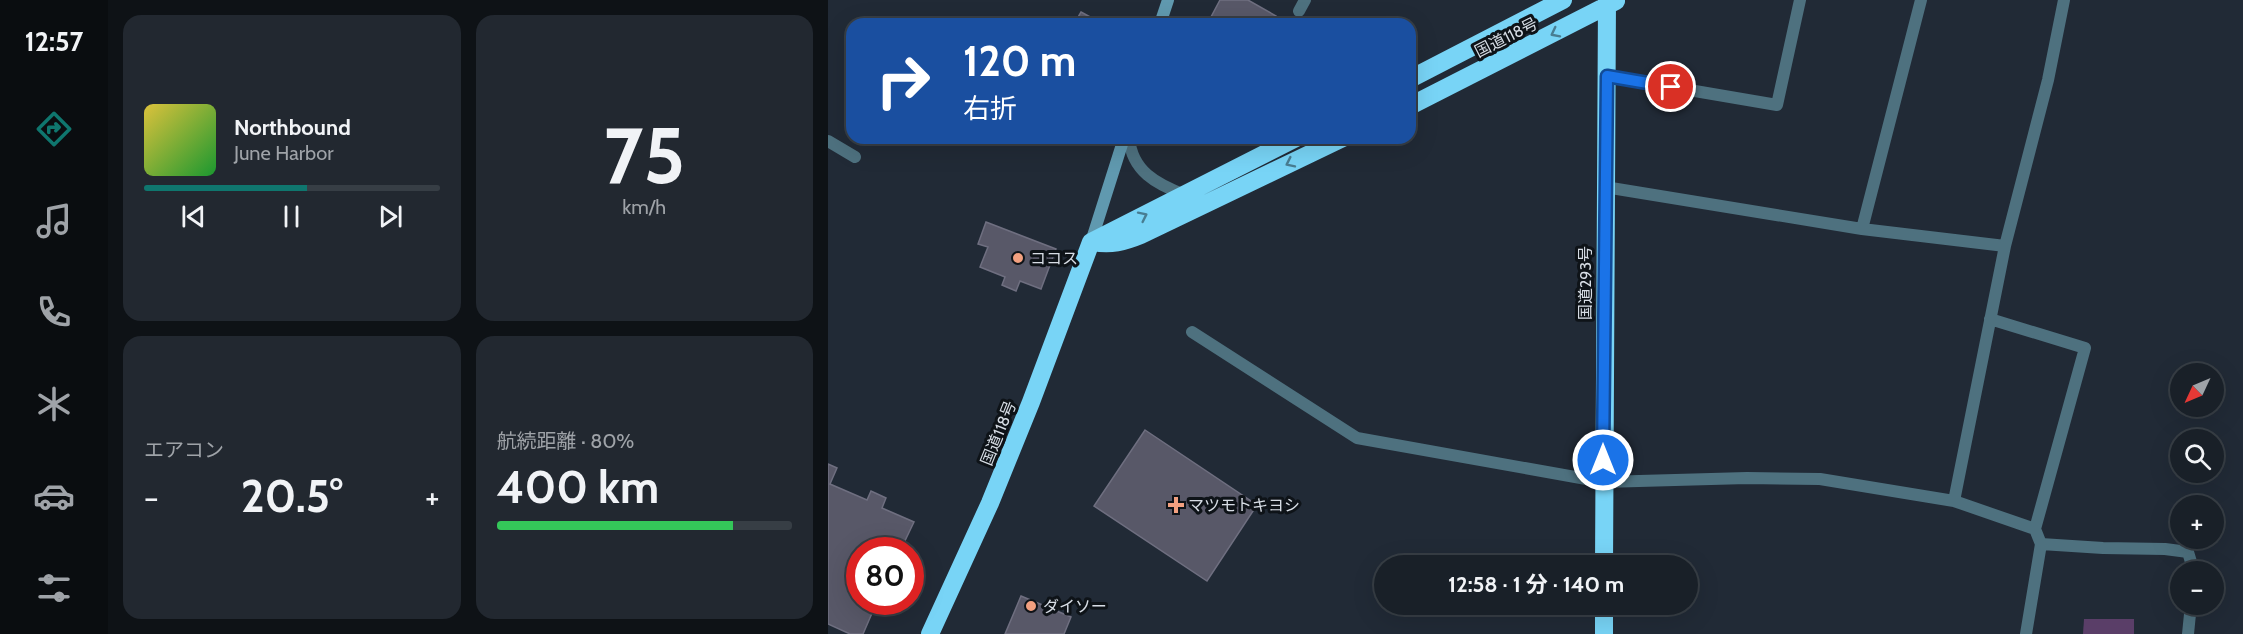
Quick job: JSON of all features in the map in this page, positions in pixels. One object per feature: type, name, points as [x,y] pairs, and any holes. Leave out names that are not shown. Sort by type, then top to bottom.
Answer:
[{"type":"highway","name":"国道118号","points":[[1416,76],[1563,0]]},
{"type":"highway","name":"国道118号","points":[[1416,103],[1611,2]]},
{"type":"highway","name":"国道293号","points":[[1604,555],[1605,187],[1611,2]]},
{"type":"highway","points":[[1091,242],[1284,144]]},
{"type":"highway","points":[[1091,242],[1108,244],[1125,242],[1141,236],[1331,144]]},
{"type":"highway","name":"国道118号","points":[[930,634],[990,503],[1091,242]]},
{"type":"highway","points":[[1604,615],[1604,634]]},
{"type":"street","points":[[1162,18],[1168,0]]},
{"type":"street","points":[[1607,76],[1777,105],[1800,0]]},
{"type":"street","points":[[1862,229],[1922,0]]},
{"type":"street","points":[[1954,501],[2005,246],[2048,80],[2064,0]]},
{"type":"street","points":[[828,141],[855,157]]},
{"type":"street","points":[[1091,242],[1124,144]]},
{"type":"street","points":[[1128,144],[1141,171],[1164,188],[1185,195]]},
{"type":"street","points":[[1605,187],[1862,229],[2005,246]]},
{"type":"street","points":[[1990,319],[2085,348],[2035,529],[2041,544],[2026,634]]},
{"type":"street","points":[[1192,332],[1357,438],[1603,482],[1747,478],[1820,479],[1954,501],[2035,529]]},
{"type":"street","points":[[2041,544],[2165,549],[2188,552],[2191,561]]},
{"type":"street","points":[[2188,634],[2190,615]]},
{"type":"shaded area","points":[[2084,619],[2134,619],[2134,634],[2083,634]]},
{"type":"building","points":[[1220,0],[1248,0],[1276,16],[1275,18],[1211,17]]},
{"type":"building","points":[[1081,12],[1092,18],[1078,18]]},
{"type":"building","name":"ココス","points":[[986,222],[1056,249],[1041,289],[1020,281],[1016,291],[1002,285],[1005,277],[980,267],[988,247],[978,244]]},
{"type":"building","name":"マツモトキヨシ","points":[[1145,430],[1257,505],[1207,581],[1094,506]]},
{"type":"building","points":[[828,464],[837,468],[830,484],[867,500],[871,491],[886,498],[882,508],[914,522],[907,537],[846,537],[846,615],[871,615],[863,634],[850,634],[828,624]]},
{"type":"building","name":"ダイソー","points":[[1021,596],[1071,617],[1064,634],[1005,634]]},
{"type":"place","name":"ココス","points":[[1018,258]]},
{"type":"place","name":"マツモトキヨシ","points":[[1176,505]]},
{"type":"place","name":"ダイソー","points":[[1031,606]]},
{"type":"route","points":[[1603,460],[1607,76],[1671,87]]}]
